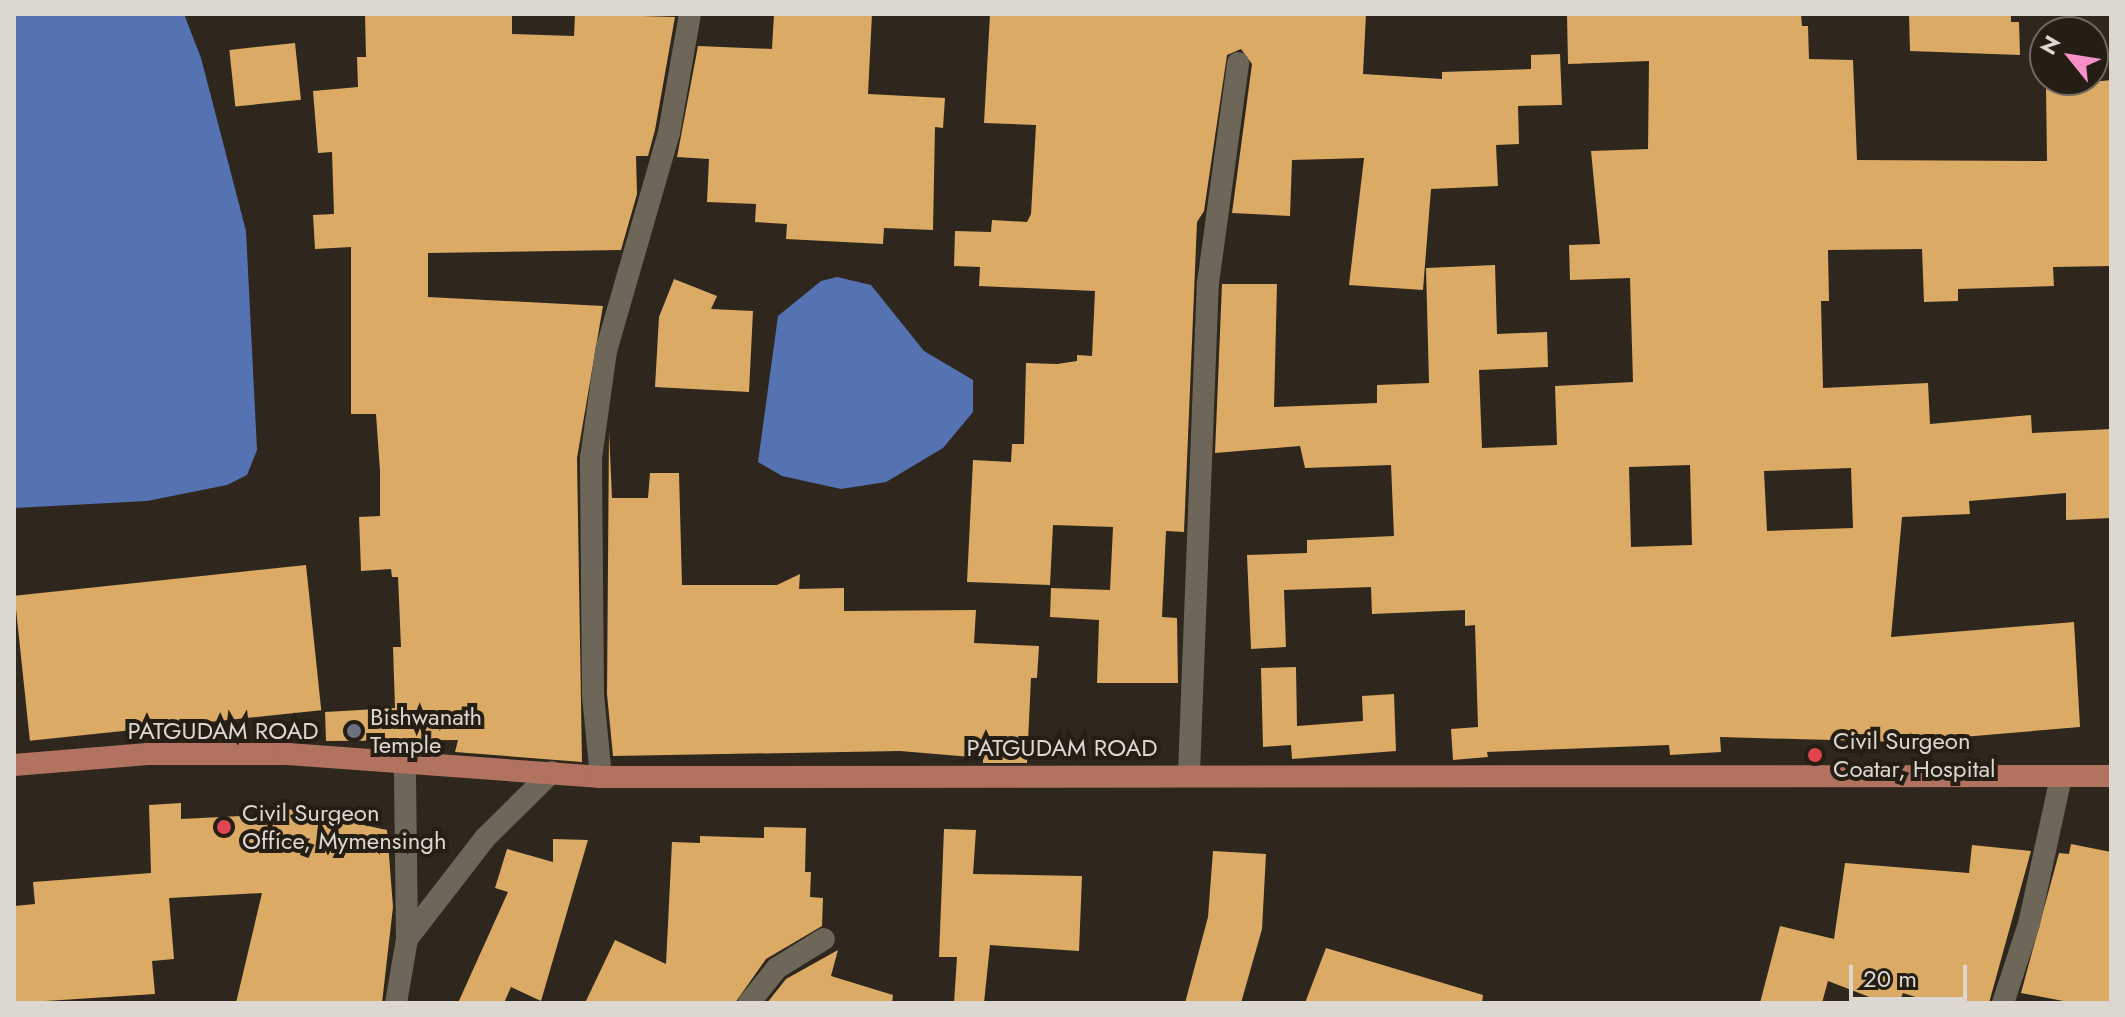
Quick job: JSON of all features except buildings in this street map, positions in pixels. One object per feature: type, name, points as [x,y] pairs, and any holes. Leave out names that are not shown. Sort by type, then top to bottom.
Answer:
[{"type":"main road","name":"PATGUDAM ROAD","points":[[14,765],[195,754],[288,754],[601,777],[1189,773],[2111,776]]},
{"type":"street","points":[[601,777],[593,695],[591,458],[606,351],[669,133],[690,14]]},
{"type":"street","points":[[1189,773],[1208,283],[1238,63]]},
{"type":"street","points":[[396,1003],[407,939],[405,765]]},
{"type":"street","points":[[407,939],[485,838],[552,772]]},
{"type":"street","points":[[2003,1003],[2029,924],[2061,777]]},
{"type":"street","points":[[749,1003],[777,968],[824,939]]},
{"type":"water","points":[[14,14],[184,14],[201,58],[246,231],[257,450],[247,475],[227,485],[147,501],[14,508]]},
{"type":"water","points":[[837,277],[871,285],[924,351],[973,380],[973,412],[943,448],[886,482],[841,489],[782,476],[758,462],[778,316],[821,281]]},
{"type":"place","name":"Bishwanath Temple","points":[[354,731]]},
{"type":"place","name":"Civil Surgeon Coatar, Hospital","points":[[1815,755]]},
{"type":"place","name":"Civil Surgeon Office, Mymensingh","points":[[224,827]]}]
